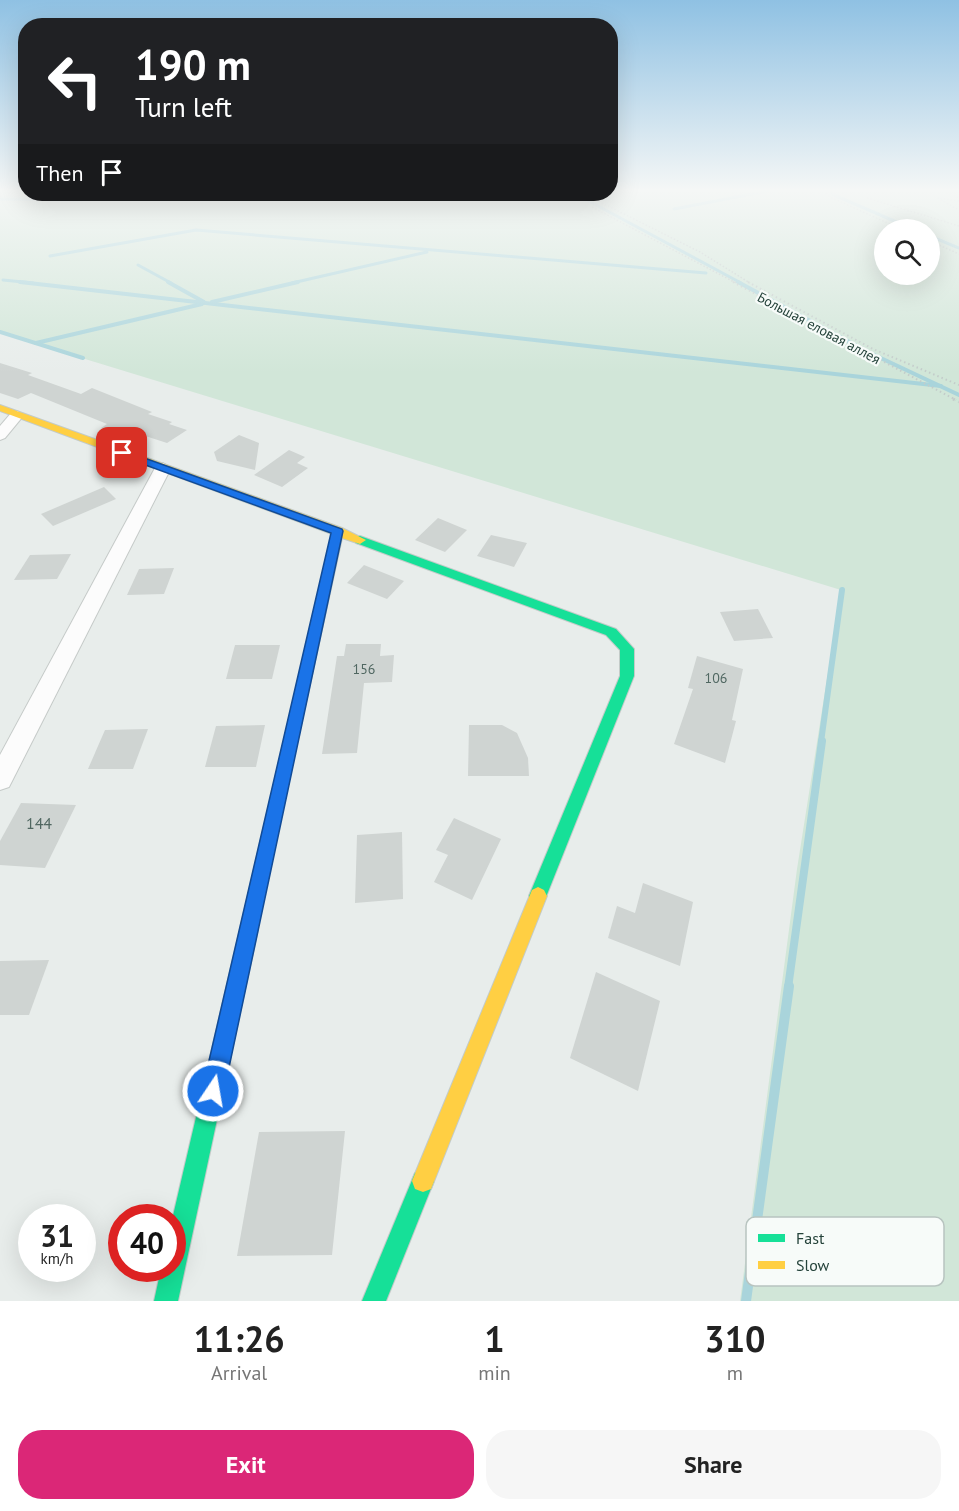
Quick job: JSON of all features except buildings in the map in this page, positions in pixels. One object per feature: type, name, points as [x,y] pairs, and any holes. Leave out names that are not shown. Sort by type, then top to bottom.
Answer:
[{"type":"street","points":[[0,408],[611,632],[627,649],[627,676],[374,1301]]},
{"type":"street","points":[[0,435],[17,415]]},
{"type":"street","points":[[0,778],[163,468]]},
{"type":"street","points":[[166,1301],[338,531]]},
{"type":"path","name":"Большая еловая аллея","points":[[675,252],[959,402]]},
{"type":"path","points":[[698,252],[729,272],[873,349],[959,385]]},
{"type":"green space","points":[[0,252],[874,252],[874,285],[940,285],[940,252],[959,252],[959,1301],[740,1301],[746,1256],[746,1286],[944,1286],[944,1217],[751,1217],[797,869],[841,590],[0,333]]},
{"type":"waterway","points":[[50,256],[74,252]]},
{"type":"waterway","points":[[292,283],[427,252]]},
{"type":"waterway","points":[[454,252],[706,273]]},
{"type":"waterway","points":[[683,252],[741,283]]},
{"type":"waterway","points":[[138,265],[171,283]]},
{"type":"waterway","points":[[3,280],[33,283]]},
{"type":"waterway","points":[[20,282],[940,386]]},
{"type":"waterway","points":[[168,282],[204,302]]},
{"type":"waterway","points":[[212,302],[298,282]]},
{"type":"waterway","points":[[738,282],[868,352],[940,386]]},
{"type":"waterway","points":[[36,343],[202,304]]},
{"type":"waterway","points":[[0,332],[83,358]]},
{"type":"waterway","points":[[940,386],[959,395]]},
{"type":"waterway","points":[[821,742],[842,590]]},
{"type":"waterway","points":[[788,988],[822,741]]},
{"type":"waterway","points":[[757,1217],[789,986]]},
{"type":"waterway","points":[[746,1301],[748,1286]]},
{"type":"traffic: fast","points":[[360,540],[611,632],[627,649],[627,676],[538,896]]},
{"type":"traffic: fast","points":[[166,1301],[249,929]]},
{"type":"traffic: fast","points":[[374,1301],[423,1181]]},
{"type":"traffic: slow","points":[[0,408],[360,540]]},
{"type":"traffic: slow","points":[[249,929],[338,531]]},
{"type":"traffic: slow","points":[[423,1181],[538,896]]},
{"type":"route","points":[[122,453],[338,531],[213,1091]]}]
